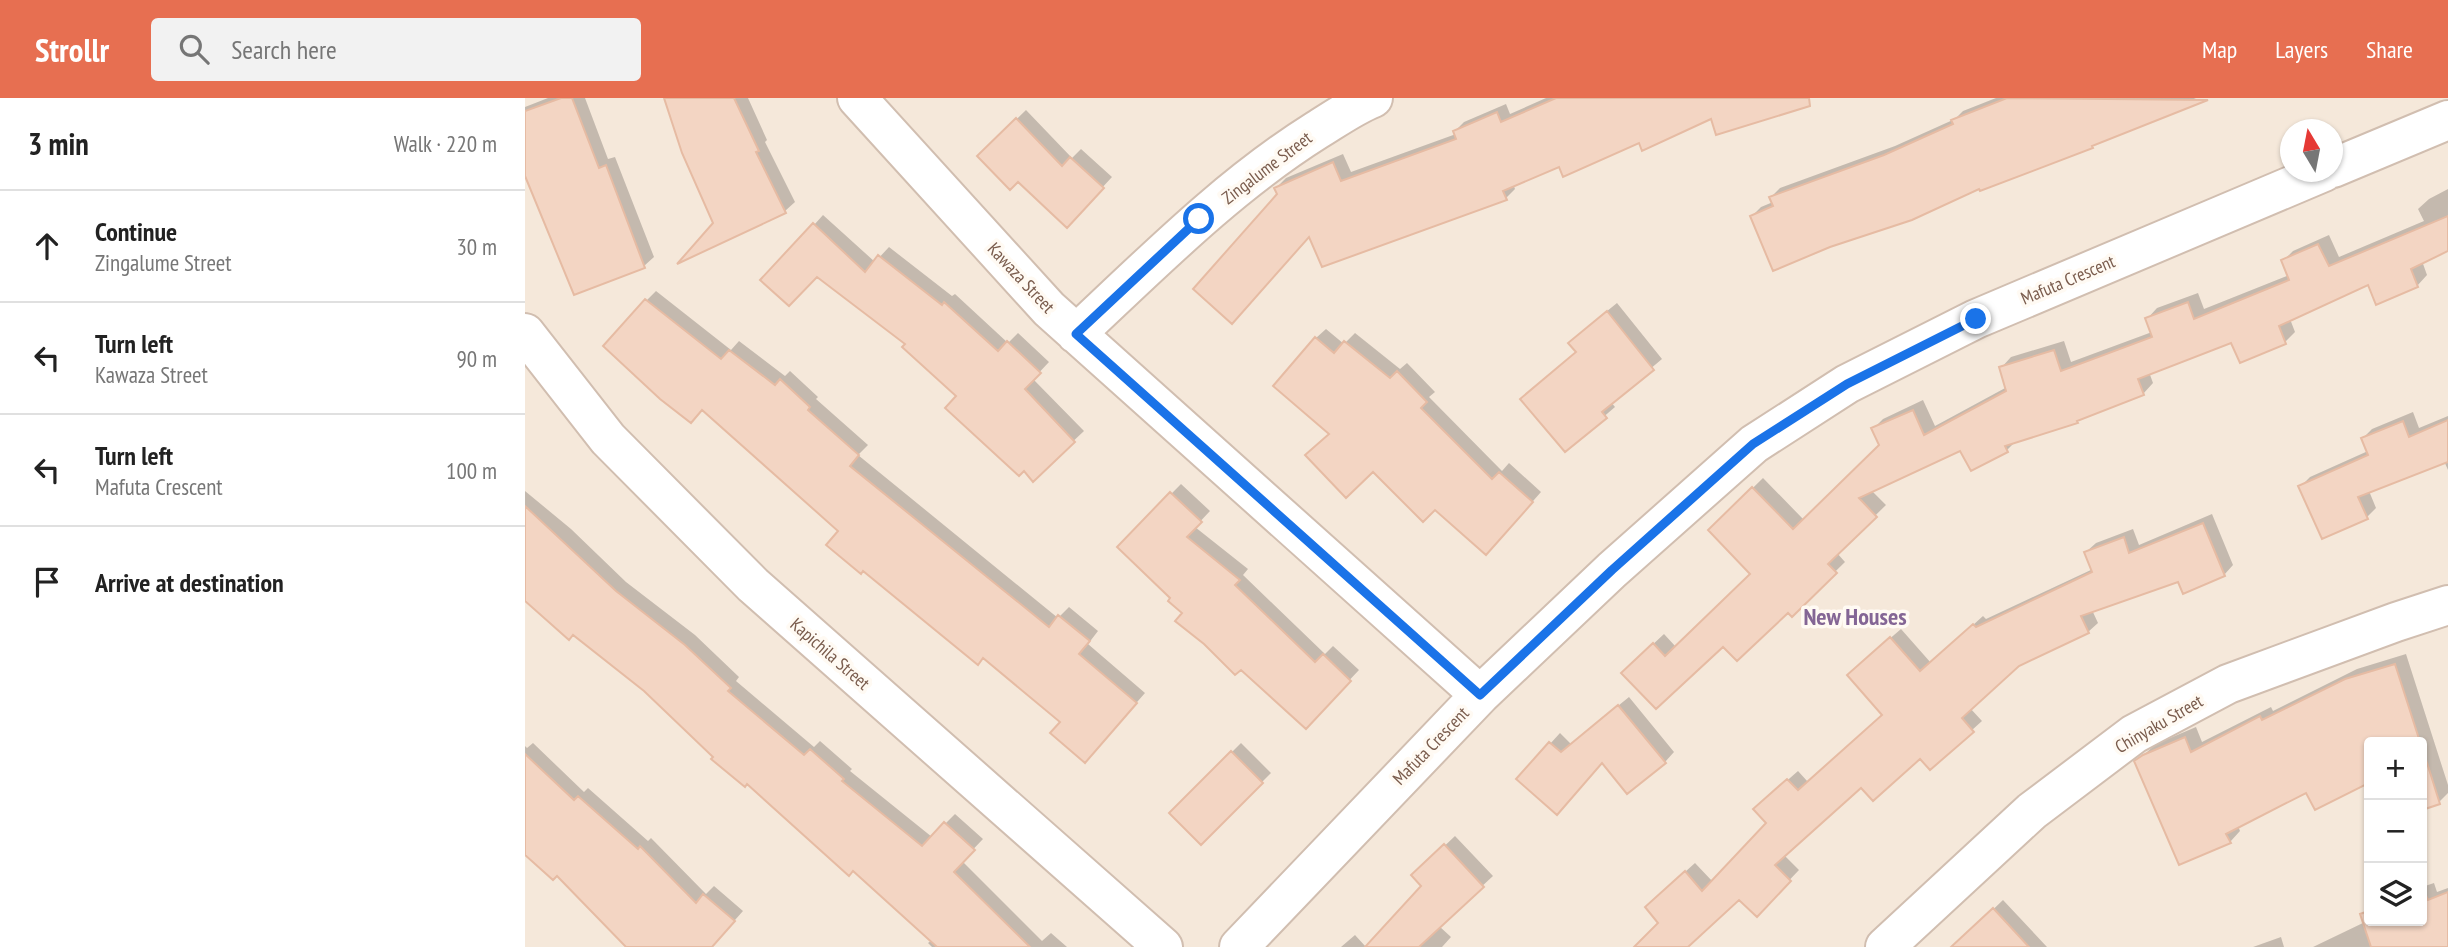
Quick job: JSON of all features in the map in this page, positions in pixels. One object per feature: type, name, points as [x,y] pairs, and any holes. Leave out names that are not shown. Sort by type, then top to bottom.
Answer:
[{"type":"street","name":"Kawaza Street","points":[[857,98],[1049,309],[1480,695]]},
{"type":"street","name":"Zingalume Street","points":[[1076,334],[1199,219],[1279,154],[1358,104],[1373,98]]},
{"type":"street","points":[[2343,164],[2448,120]]},
{"type":"street","name":"Mafuta Crescent","points":[[1239,947],[1480,695],[1612,570],[1753,444],[1847,384],[1976,319],[2300,182]]},
{"type":"street","name":"Kapichila Street","points":[[525,333],[608,439],[753,586],[1163,947]]},
{"type":"street","name":"Chinyaku Street","points":[[1885,947],[2032,811],[2134,734],[2228,684],[2396,622],[2448,606]]},
{"type":"shaded area","points":[[525,98],[2448,98],[2448,947],[525,947]]},
{"type":"building","points":[[561,98],[572,98],[599,168],[606,165],[645,268],[574,295],[525,176],[525,111]]},
{"type":"building","points":[[664,98],[734,98],[759,151],[756,152],[786,213],[677,264],[713,223],[682,153]]},
{"type":"building","points":[[1556,98],[1809,98],[1810,106],[1716,135],[1711,119],[1642,151],[1639,143],[1563,177],[1559,167],[1503,191],[1507,200],[1322,267],[1309,237],[1232,324],[1193,289],[1277,194],[1274,188],[1333,162],[1341,181],[1456,139],[1453,131],[1497,112],[1501,122]]},
{"type":"building","points":[[2007,98],[2208,100],[2092,146],[2093,148],[1980,191],[1979,189],[1912,220],[1830,247],[1773,271],[1750,216],[1773,206],[1769,197],[1884,155],[1953,124],[1951,120]]},
{"type":"building","points":[[1016,118],[1062,166],[1070,157],[1104,188],[1067,228],[1018,182],[1010,190],[977,156]]},
{"type":"building","points":[[2448,216],[2448,251],[2411,269],[2418,287],[2376,305],[2368,285],[2279,326],[2286,344],[2240,363],[2231,343],[2138,379],[2144,395],[2077,421],[2078,423],[2005,446],[2008,452],[1971,471],[1960,451],[1859,498],[1877,517],[1828,564],[1837,573],[1792,617],[1788,613],[1737,661],[1723,647],[1656,709],[1621,673],[1653,643],[1665,656],[1750,574],[1708,530],[1752,487],[1793,529],[1879,445],[1871,428],[1913,410],[1924,435],[2006,391],[1999,367],[2054,350],[2061,371],[2152,337],[2145,318],[2188,302],[2194,319],[2289,280],[2281,260],[2318,244],[2329,266]]},
{"type":"building","points":[[813,223],[865,272],[878,255],[942,305],[944,302],[998,351],[1007,341],[1041,373],[1025,389],[1075,442],[1033,482],[1024,471],[1019,476],[945,408],[956,396],[902,347],[905,344],[817,277],[789,306],[760,280]]},
{"type":"building","points":[[645,299],[721,359],[729,350],[775,385],[780,379],[810,407],[808,410],[859,455],[850,466],[1049,627],[1058,615],[1090,641],[1079,654],[1137,703],[1085,763],[1050,733],[1060,722],[983,658],[978,665],[863,571],[861,574],[826,545],[838,531],[702,410],[691,423],[660,399],[603,346]]},
{"type":"building","points":[[1607,311],[1654,370],[1602,412],[1607,418],[1565,452],[1520,399],[1576,352],[1568,343]]},
{"type":"building","points":[[1315,337],[1334,353],[1344,341],[1390,378],[1397,371],[1427,402],[1421,408],[1492,479],[1499,472],[1533,502],[1486,555],[1435,510],[1423,522],[1373,472],[1346,498],[1305,455],[1329,434],[1273,386]]},
{"type":"building","points":[[2448,420],[2448,462],[2358,497],[2368,519],[2322,539],[2298,486],[2368,455],[2361,438],[2403,421],[2409,437]]},
{"type":"building","points":[[1170,492],[1202,522],[1187,537],[1240,580],[1235,585],[1315,662],[1323,654],[1351,681],[1306,729],[1241,670],[1235,675],[1204,644],[1175,621],[1182,613],[1117,547]]},
{"type":"building","points":[[525,506],[616,591],[685,645],[731,688],[728,691],[804,755],[810,749],[844,779],[842,781],[922,846],[944,822],[975,850],[954,872],[1030,947],[937,947],[853,871],[849,876],[747,784],[745,787],[711,759],[713,757],[644,691],[573,635],[569,640],[525,601]]},
{"type":"building","points":[[2203,523],[2225,576],[2183,594],[2178,582],[2081,616],[2089,633],[2019,666],[1962,718],[1974,732],[1930,770],[1920,759],[1873,801],[1861,788],[1775,865],[1791,881],[1757,917],[1739,900],[1688,947],[1634,947],[1658,923],[1645,907],[1685,871],[1702,891],[1766,823],[1753,809],[1787,779],[1798,790],[1882,715],[1847,675],[1890,637],[1920,671],[1973,624],[1976,627],[2092,572],[2084,552],[2124,537],[2129,553]]},
{"type":"building","points":[[2395,664],[2418,737],[2364,737],[2364,786],[2315,810],[2306,793],[2226,834],[2231,843],[2179,865],[2134,761],[2185,737],[2191,752],[2260,716],[2262,720],[2345,679]]},
{"type":"building","points":[[1618,705],[1666,763],[1627,794],[1602,763],[1557,815],[1516,779],[1549,742],[1561,752]]},
{"type":"building","points":[[1231,751],[1263,783],[1201,845],[1169,813]]},
{"type":"building","points":[[525,754],[574,800],[578,796],[638,849],[640,846],[696,903],[703,894],[735,921],[712,947],[626,947],[557,876],[553,880],[525,855]]},
{"type":"building","points":[[2427,763],[2440,804],[2427,808]]},
{"type":"building","points":[[1444,844],[1484,887],[1419,947],[1365,947],[1421,886],[1411,875]]},
{"type":"building","points":[[2448,892],[2448,947],[2371,947],[2364,926],[2427,926],[2427,898],[2428,900]]},
{"type":"building","points":[[1993,908],[2029,947],[1951,947]]},
{"type":"district","name":"New Houses","points":[[1855,617]]},
{"type":"route","points":[[1199,219],[1076,334],[1480,695],[1612,570],[1753,444],[1847,384],[1976,319]]}]
